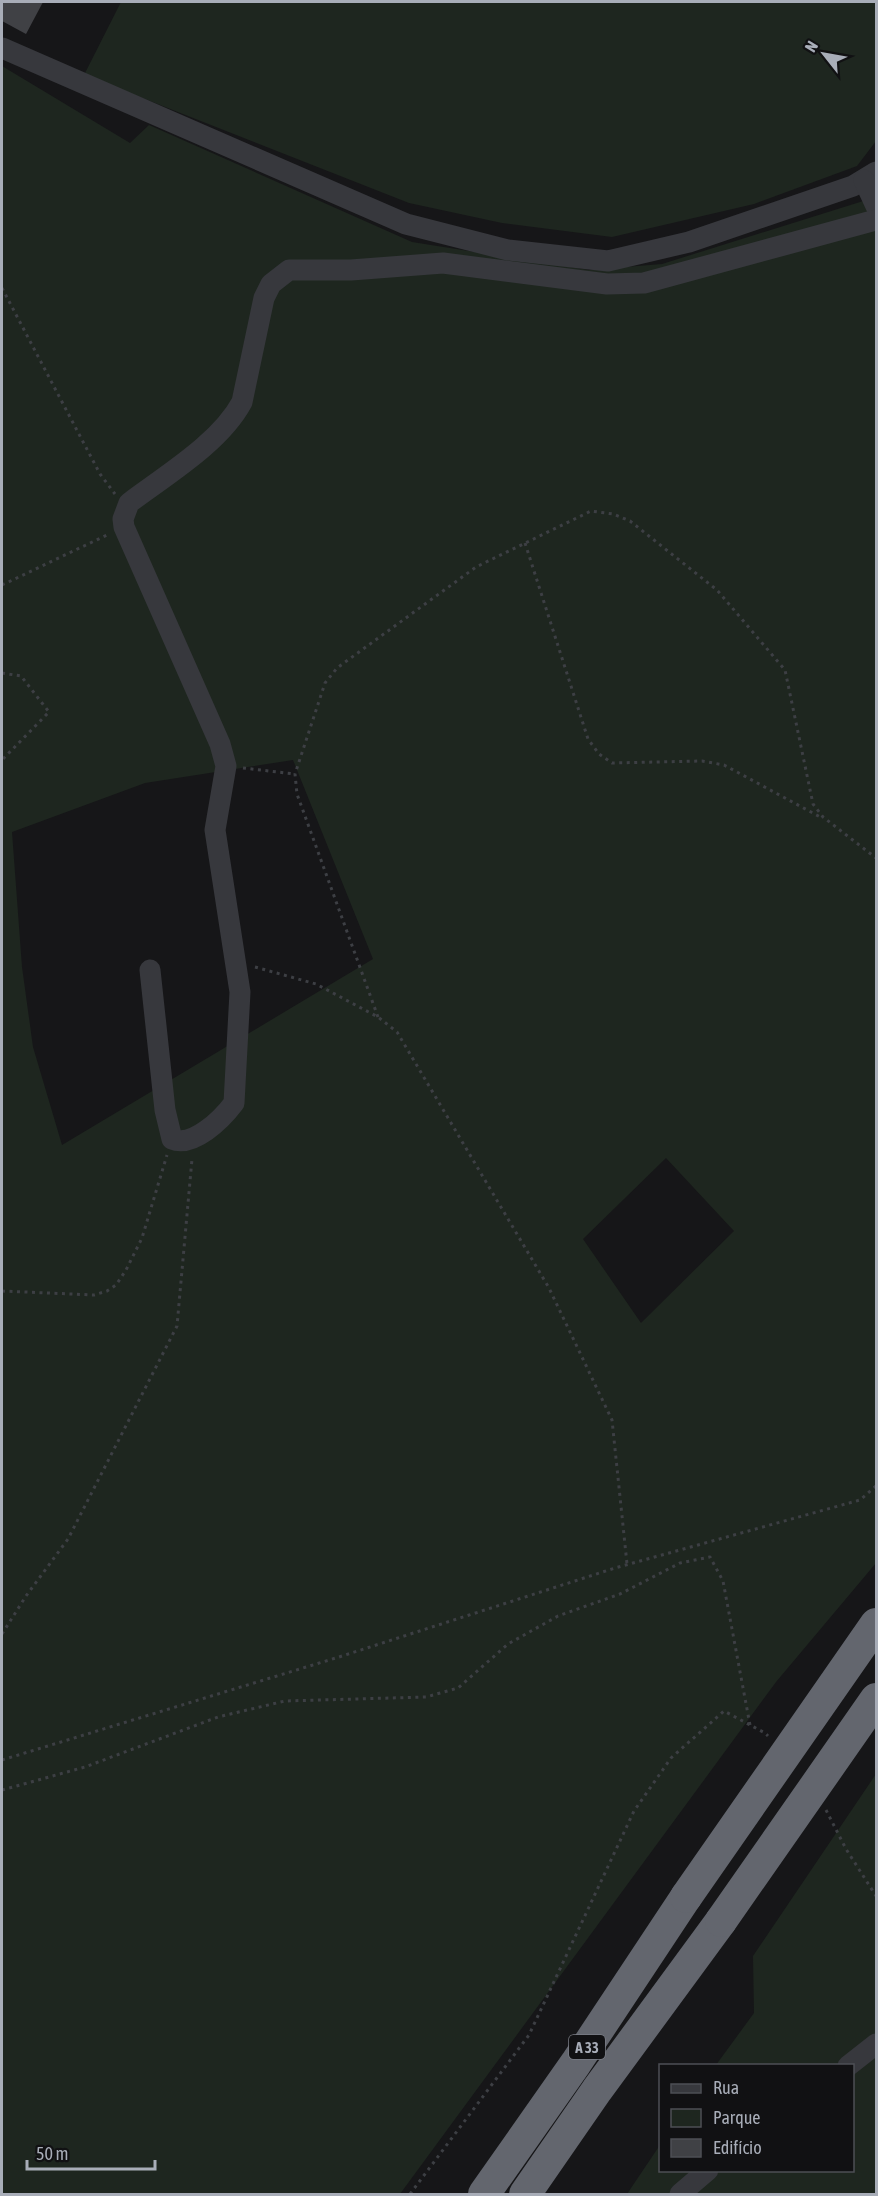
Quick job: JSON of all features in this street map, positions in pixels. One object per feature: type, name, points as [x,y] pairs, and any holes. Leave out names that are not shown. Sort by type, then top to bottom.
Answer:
[{"type":"highway","name":"A 33","points":[[484,2194],[576,2063],[686,1897],[876,1624]]},
{"type":"highway","name":"A 33","points":[[525,2194],[597,2090],[721,1922],[876,1699]]},
{"type":"lane","points":[[2,48],[406,224],[508,250],[608,261],[689,242],[853,186],[870,176],[876,206]]},
{"type":"lane","points":[[150,970],[165,1110],[172,1139],[188,1142],[224,1117],[234,1103],[240,992],[215,830],[226,766],[220,744],[125,518],[129,503],[217,436],[235,415],[242,402],[264,297],[271,285],[289,270],[351,270],[443,263],[607,284],[644,283],[876,220]]},
{"type":"lane","points":[[851,2064],[876,2044]]},
{"type":"lane","points":[[680,2194],[706,2172]]},
{"type":"path","points":[[2,288],[125,518],[2,585]]},
{"type":"path","points":[[378,1017],[297,794],[295,774],[325,683],[337,668],[476,567],[591,511],[614,514],[630,521],[717,590],[785,670],[813,804],[829,822]]},
{"type":"path","points":[[525,543],[588,739],[599,754],[612,763],[702,761],[724,765],[829,822],[876,858]]},
{"type":"path","points":[[2,673],[21,676],[50,712],[2,760]]},
{"type":"path","points":[[226,766],[295,774]]},
{"type":"path","points":[[236,961],[316,984],[378,1017],[397,1032],[549,1288],[612,1420],[627,1564]]},
{"type":"path","points":[[2,1634],[26,1596],[68,1539],[177,1326],[193,1138]]},
{"type":"path","points":[[2,1291],[94,1295],[116,1285],[142,1238],[172,1139]]},
{"type":"path","points":[[2,1760],[339,1657],[627,1564],[860,1500],[876,1486]]},
{"type":"path","points":[[2,1790],[85,1767],[218,1717],[285,1701],[426,1697],[459,1688],[508,1644],[558,1616],[620,1594],[680,1563],[710,1557],[723,1581],[750,1725]]},
{"type":"path","points":[[410,2194],[529,2035],[634,1811],[671,1758],[724,1710],[765,1733]]},
{"type":"path","points":[[846,1849],[876,1896]]},
{"type":"green space","points":[[121,2],[876,2],[876,141],[857,166],[754,204],[612,237],[502,223],[409,203],[84,75]]},
{"type":"green space","points":[[2,66],[130,143],[149,125],[412,242],[589,270],[662,264],[876,197],[876,1563],[776,1682],[400,2194],[2,2194]],"holes":[[[293,760],[373,959],[62,1145],[33,1047],[22,967],[12,832],[145,783]],[[666,1158],[734,1231],[641,1323],[583,1239]]]},
{"type":"green space","points":[[876,1774],[876,2194],[627,2194],[659,2146],[659,2172],[854,2172],[854,2064],[717,2064],[754,2013],[753,1956]]},
{"type":"building","points":[[2,2],[43,2],[26,34],[2,21]]}]
